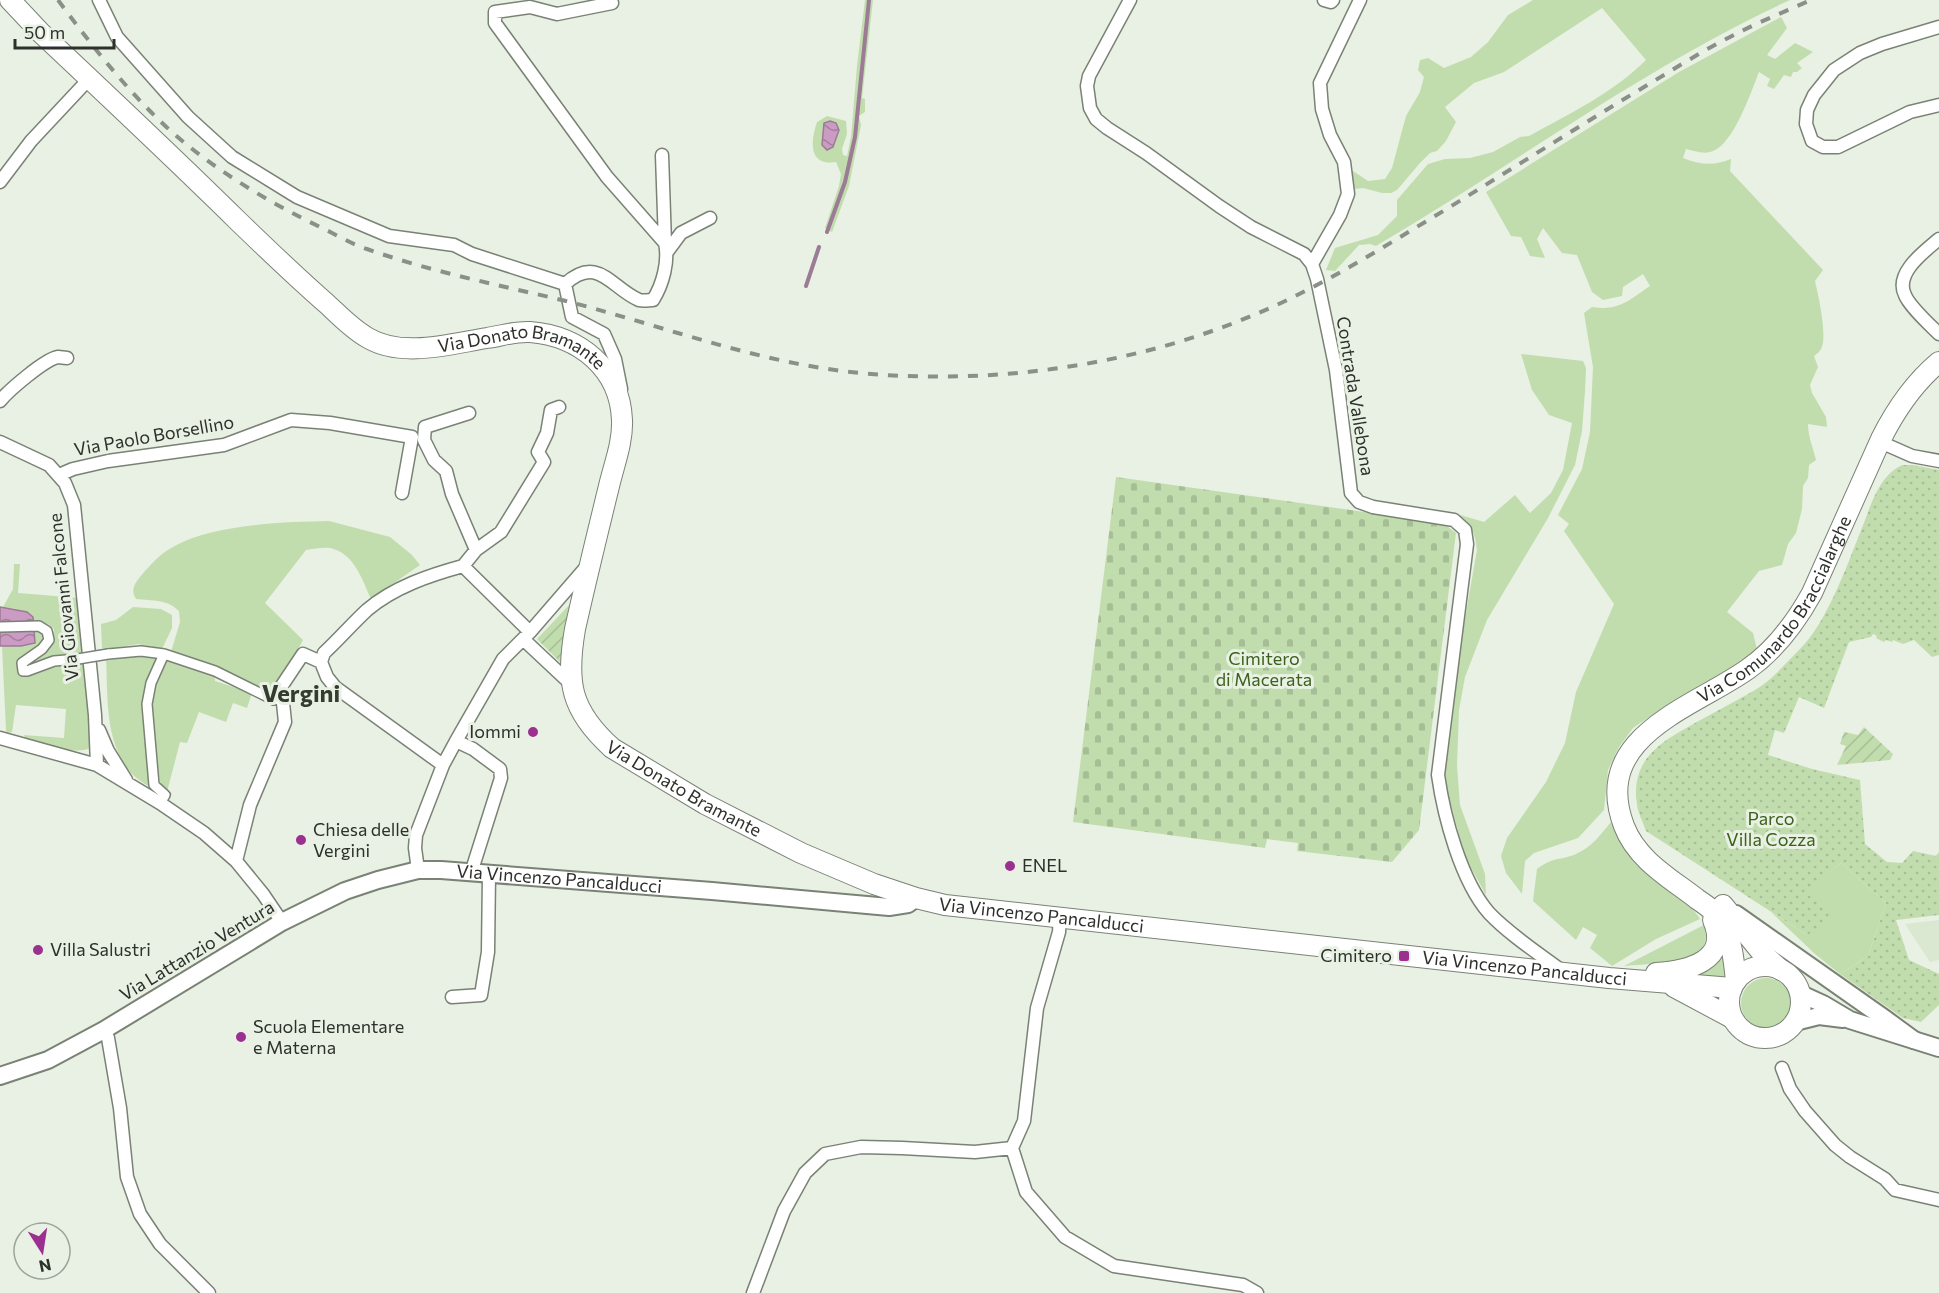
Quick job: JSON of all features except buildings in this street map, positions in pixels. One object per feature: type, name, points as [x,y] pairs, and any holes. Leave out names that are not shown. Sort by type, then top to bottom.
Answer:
[{"type":"main road","name":"Via Donato Bramante","points":[[10,0],[89,79],[290,271],[354,329],[369,339],[382,344],[409,348],[443,346],[528,332],[558,337],[576,344],[595,358],[612,381],[621,405],[623,423],[572,647],[571,684],[581,713],[612,748],[705,804],[801,853],[874,884],[916,898]]},
{"type":"main road","points":[[1882,446],[1894,414],[1915,385],[1939,364]]},
{"type":"main road","name":"Via Comunardo Braccialarghe","points":[[1716,907],[1632,834],[1620,811],[1618,788],[1625,762],[1656,724],[1748,669],[1781,639],[1802,612],[1812,593],[1882,446],[1939,364]]},
{"type":"main road","name":"Via Vincenzo Pancalducci","points":[[418,870],[712,891],[889,907],[908,904],[916,898],[964,908],[1609,978],[1734,984]]},
{"type":"main road","name":"Via Lattanzio Ventura","points":[[0,1077],[48,1060],[104,1030],[282,922],[345,891],[418,870]]},
{"type":"main road","name":"Via Vincenzo Pancalducci","points":[[1716,907],[1796,983],[1800,993],[1850,1020]]},
{"type":"main road","points":[[1609,978],[1690,969],[1704,962],[1713,952],[1718,937],[1716,907]]},
{"type":"main road","points":[[1716,907],[1728,936],[1734,984],[1729,1008],[1732,1018]]},
{"type":"main road","points":[[1716,907],[1870,1007],[1914,1040]]},
{"type":"main road","points":[[1734,984],[1752,969],[1772,967],[1781,970]]},
{"type":"main road","name":"Via Vincenzo Pancalducci","points":[[1666,982],[1732,1018],[1738,1027],[1747,1033],[1766,1038],[1784,1032],[1795,1022],[1819,1016],[1850,1020],[1939,1048]]},
{"type":"main road","points":[[1795,1022],[1799,1012],[1800,993]]},
{"type":"street","points":[[99,0],[117,37],[188,117],[232,157],[297,197],[389,236],[454,245],[472,254],[565,284]]},
{"type":"street","points":[[1130,0],[1089,76],[1088,98],[1096,119],[1251,227],[1304,254],[1312,264],[1340,216],[1348,194],[1344,162],[1330,135],[1322,109],[1320,83],[1360,0]]},
{"type":"street","points":[[1324,0],[1331,2],[1333,0]]},
{"type":"street","points":[[612,3],[557,14],[530,8],[495,12],[495,23],[607,177],[666,248]]},
{"type":"street","points":[[1939,27],[1860,53],[1834,70],[1814,95],[1807,110],[1806,123],[1812,141],[1823,147],[1838,147],[1910,112],[1939,105]]},
{"type":"street","points":[[2,174],[89,79]]},
{"type":"street","points":[[565,284],[574,276],[588,272],[602,274],[641,301],[653,300],[660,290],[666,248],[662,155]]},
{"type":"street","points":[[666,248],[681,233],[710,218]]},
{"type":"street","points":[[1939,239],[1912,264],[1902,286],[1905,296],[1939,334]]},
{"type":"street","name":"Contrada Vallebona","points":[[1312,264],[1336,370],[1352,493],[1359,502],[1372,507],[1454,520],[1465,530],[1467,544],[1438,775],[1447,823],[1476,896],[1504,927],[1563,973]]},
{"type":"street","points":[[565,284],[572,316],[604,334],[615,359],[621,381],[621,405]]},
{"type":"street","points":[[0,401],[6,393],[46,363],[58,357],[67,358]]},
{"type":"street","points":[[443,765],[335,687],[327,677],[321,662],[324,653],[369,609],[427,576],[464,566],[476,550],[501,532],[544,462],[538,452],[547,433],[551,411],[559,407]]},
{"type":"street","points":[[469,413],[425,427],[424,440],[434,460],[446,471],[452,494],[476,550]]},
{"type":"street","name":"Via Paolo Borsellino","points":[[59,475],[73,469],[108,461],[224,445],[291,420],[330,423],[412,437],[402,493]]},
{"type":"street","name":"Via Giovanni Falcone","points":[[0,441],[49,465],[59,475],[74,505],[95,715],[97,765]]},
{"type":"street","points":[[1882,446],[1912,456],[1939,461]]},
{"type":"street","points":[[418,870],[415,848],[417,835],[443,765],[456,741],[503,659],[592,559]]},
{"type":"street","points":[[464,566],[571,684]]},
{"type":"street","points":[[0,627],[34,627],[44,628],[47,631],[49,640],[42,649],[22,663],[23,671],[54,661],[141,651],[164,654],[276,695],[283,703],[285,722],[250,805],[236,861]]},
{"type":"street","points":[[160,803],[165,795],[154,785],[147,704],[151,683],[164,654]]},
{"type":"street","points":[[276,695],[303,654],[321,662]]},
{"type":"street","name":"Via Giovanni Falcone","points":[[95,715],[108,751],[128,784]]},
{"type":"street","points":[[0,738],[97,765],[160,803],[204,833],[236,861],[282,922]]},
{"type":"street","points":[[456,741],[473,749],[500,769],[501,778],[471,873]]},
{"type":"street","points":[[452,997],[481,995],[488,952],[489,874]]},
{"type":"street","points":[[1060,919],[1059,932],[1037,1008],[1024,1121],[1012,1148],[1026,1192],[1065,1237],[1114,1266],[1243,1286],[1257,1293]]},
{"type":"street","points":[[104,1030],[108,1038],[120,1108],[127,1177],[140,1214],[160,1244],[209,1293]]},
{"type":"street","points":[[1782,1068],[1790,1089],[1805,1111],[1835,1145],[1885,1179],[1895,1190],[1939,1200]]},
{"type":"street","points":[[753,1293],[784,1211],[805,1173],[825,1154],[861,1147],[975,1152],[1012,1148]]},
{"type":"shaded area","points":[[1939,920],[1939,960],[1930,962],[1905,924]]},
{"type":"green space","points":[[865,0],[873,0],[862,98],[865,99],[865,112],[859,116],[861,125],[849,186],[832,232],[825,228],[841,174],[836,162],[820,160],[816,156],[813,150],[813,136],[817,122],[827,116],[846,121],[847,134],[842,149],[843,155],[847,156]]},
{"type":"green space","points":[[1533,0],[1790,0],[1683,55],[1376,246],[1359,245],[1335,271],[1326,270],[1335,248],[1378,235],[1397,216],[1397,200],[1428,164],[1445,159],[1470,158],[1493,152],[1520,137],[1529,136],[1605,93],[1646,60],[1602,8],[1504,72],[1474,83],[1445,107],[1456,122],[1446,141],[1437,151],[1430,153],[1420,163],[1397,190],[1382,193],[1363,188],[1355,189],[1350,169],[1368,181],[1385,179],[1392,168],[1406,116],[1420,92],[1424,77],[1418,70],[1420,60],[1428,58],[1444,68],[1471,57],[1488,42],[1508,15]]},
{"type":"green space","points":[[1781,17],[1787,28],[1767,55],[1775,59],[1795,43],[1813,52],[1797,63],[1802,68],[1793,72],[1791,77],[1784,75],[1774,89],[1767,86],[1770,79],[1759,72],[1735,128],[1721,146],[1706,153],[1686,149],[1683,158],[1707,164],[1731,159],[1730,171],[1823,270],[1815,281],[1822,315],[1823,343],[1821,350],[1814,356],[1818,367],[1810,385],[1826,417],[1827,427],[1808,424],[1816,460],[1809,465],[1808,478],[1803,486],[1802,509],[1796,533],[1788,544],[1782,565],[1759,571],[1727,612],[1753,633],[1757,649],[1732,670],[1662,708],[1633,728],[1619,747],[1608,770],[1604,810],[1578,838],[1534,853],[1525,861],[1522,894],[1506,873],[1501,856],[1507,838],[1546,782],[1565,743],[1576,692],[1614,604],[1564,531],[1569,524],[1558,515],[1582,469],[1590,432],[1593,367],[1584,313],[1592,307],[1609,308],[1623,304],[1650,286],[1643,274],[1623,287],[1622,296],[1603,300],[1592,292],[1577,255],[1562,253],[1543,228],[1537,239],[1545,258],[1530,256],[1521,237],[1511,236],[1486,192],[1679,72]]},
{"type":"green space","points":[[1521,354],[1583,361],[1586,368],[1585,391],[1582,431],[1575,465],[1548,518],[1487,620],[1465,677],[1459,710],[1457,766],[1460,805],[1485,874],[1486,895],[1465,857],[1444,779],[1457,664],[1477,550],[1472,529],[1457,514],[1484,522],[1515,495],[1530,513],[1551,493],[1563,470],[1572,423],[1549,415],[1532,390]]},
{"type":"green space","name":"Parco Villa Cozza","points":[[1902,465],[1939,470],[1939,655],[1932,657],[1914,640],[1903,644],[1893,640],[1884,642],[1873,634],[1871,637],[1849,642],[1824,708],[1799,697],[1784,733],[1775,730],[1768,755],[1812,769],[1860,780],[1865,844],[1887,862],[1902,863],[1913,851],[1936,856],[1939,852],[1939,915],[1896,920],[1909,960],[1939,974],[1939,1005],[1921,1022],[1903,1018],[1840,974],[1868,956],[1886,903],[1841,863],[1805,893],[1832,908],[1827,923],[1807,935],[1646,831],[1638,808],[1636,789],[1638,775],[1643,764],[1660,745],[1682,730],[1761,686],[1809,639],[1834,595],[1875,494],[1886,477]]},
{"type":"green space","name":"Cimitero di Macerata","points":[[1116,477],[1443,523],[1456,533],[1419,830],[1392,862],[1297,851],[1298,843],[1267,839],[1265,848],[1073,822]]},
{"type":"green space","points":[[329,521],[390,537],[412,555],[420,565],[371,599],[356,568],[345,555],[330,548],[306,550],[265,603],[303,640],[274,693],[218,668],[171,652],[180,622],[179,611],[164,602],[136,599],[134,595],[135,585],[155,560],[184,541],[246,526]]},
{"type":"green space","points":[[14,564],[20,564],[18,593],[79,598],[84,655],[47,660],[27,668],[25,665],[52,642],[54,629],[48,624],[34,622],[16,609],[3,607],[13,589]]},
{"type":"green space","points":[[571,603],[561,663],[537,639]]},
{"type":"green space","points":[[133,607],[161,609],[172,615],[172,628],[162,649],[138,644],[110,649],[102,648],[101,624],[116,620]]},
{"type":"green space","points":[[43,630],[44,643],[19,663],[19,672],[85,662],[92,747],[85,750],[68,750],[25,739],[24,735],[64,738],[66,709],[16,705],[12,732],[7,733],[6,731],[2,646],[35,643],[34,631]]},
{"type":"green space","points":[[139,653],[162,657],[148,682],[151,788],[132,774],[123,762],[116,748],[109,718],[106,657]]},
{"type":"green space","points":[[167,659],[214,674],[215,681],[252,693],[247,708],[233,703],[226,722],[199,712],[187,743],[180,742],[167,792],[160,785],[152,706],[154,684]]},
{"type":"green space","points":[[1864,727],[1893,754],[1890,760],[1837,765],[1846,746],[1840,744],[1844,732],[1858,735]]},
{"type":"green space","points":[[1611,822],[1636,862],[1657,882],[1686,903],[1700,919],[1656,939],[1612,966],[1590,948],[1597,935],[1583,927],[1576,940],[1533,901],[1537,869],[1548,862],[1587,848]]},
{"type":"green space","points":[[1841,863],[1886,903],[1868,956],[1840,974],[1815,954],[1771,912],[1807,935],[1804,893]]},
{"type":"green space","points":[[1704,925],[1705,943],[1699,952],[1692,956],[1674,961],[1624,966]]},
{"type":"green space","points":[[1721,943],[1730,976],[1721,979],[1689,977]]},
{"type":"green space","points":[[1761,978],[1771,978],[1784,985],[1791,998],[1791,1008],[1784,1021],[1771,1028],[1761,1028],[1752,1024],[1745,1017],[1741,1008],[1741,998],[1745,989],[1752,982]]},
{"type":"water","points":[[830,121],[836,123],[839,130],[833,147],[827,150],[822,145],[824,123]]},
{"type":"water","points":[[0,607],[27,612],[33,617],[35,643],[0,646]]},
{"type":"waterway","points":[[827,232],[845,182],[855,137],[869,0]]},
{"type":"waterway","points":[[806,286],[819,247]]},
{"type":"railway","points":[[58,0],[94,47],[145,106],[196,152],[258,194],[355,245],[416,265],[566,301],[793,363],[871,374],[920,376],[1018,373],[1116,358],[1210,332],[1256,314],[1329,279],[1376,252],[1711,47],[1811,0]]},
{"type":"place","name":"Iommi","points":[[533,732]]},
{"type":"place","name":"Chiesa delle Vergini","points":[[301,840]]},
{"type":"place","name":"ENEL","points":[[1010,866]]},
{"type":"place","name":"Villa Salustri","points":[[38,950]]},
{"type":"place","name":"Cimitero","points":[[1404,956]]},
{"type":"place","name":"Scuola Elementare e Materna","points":[[241,1037]]},
{"type":"district","name":"Vergini","points":[[301,694]]}]
